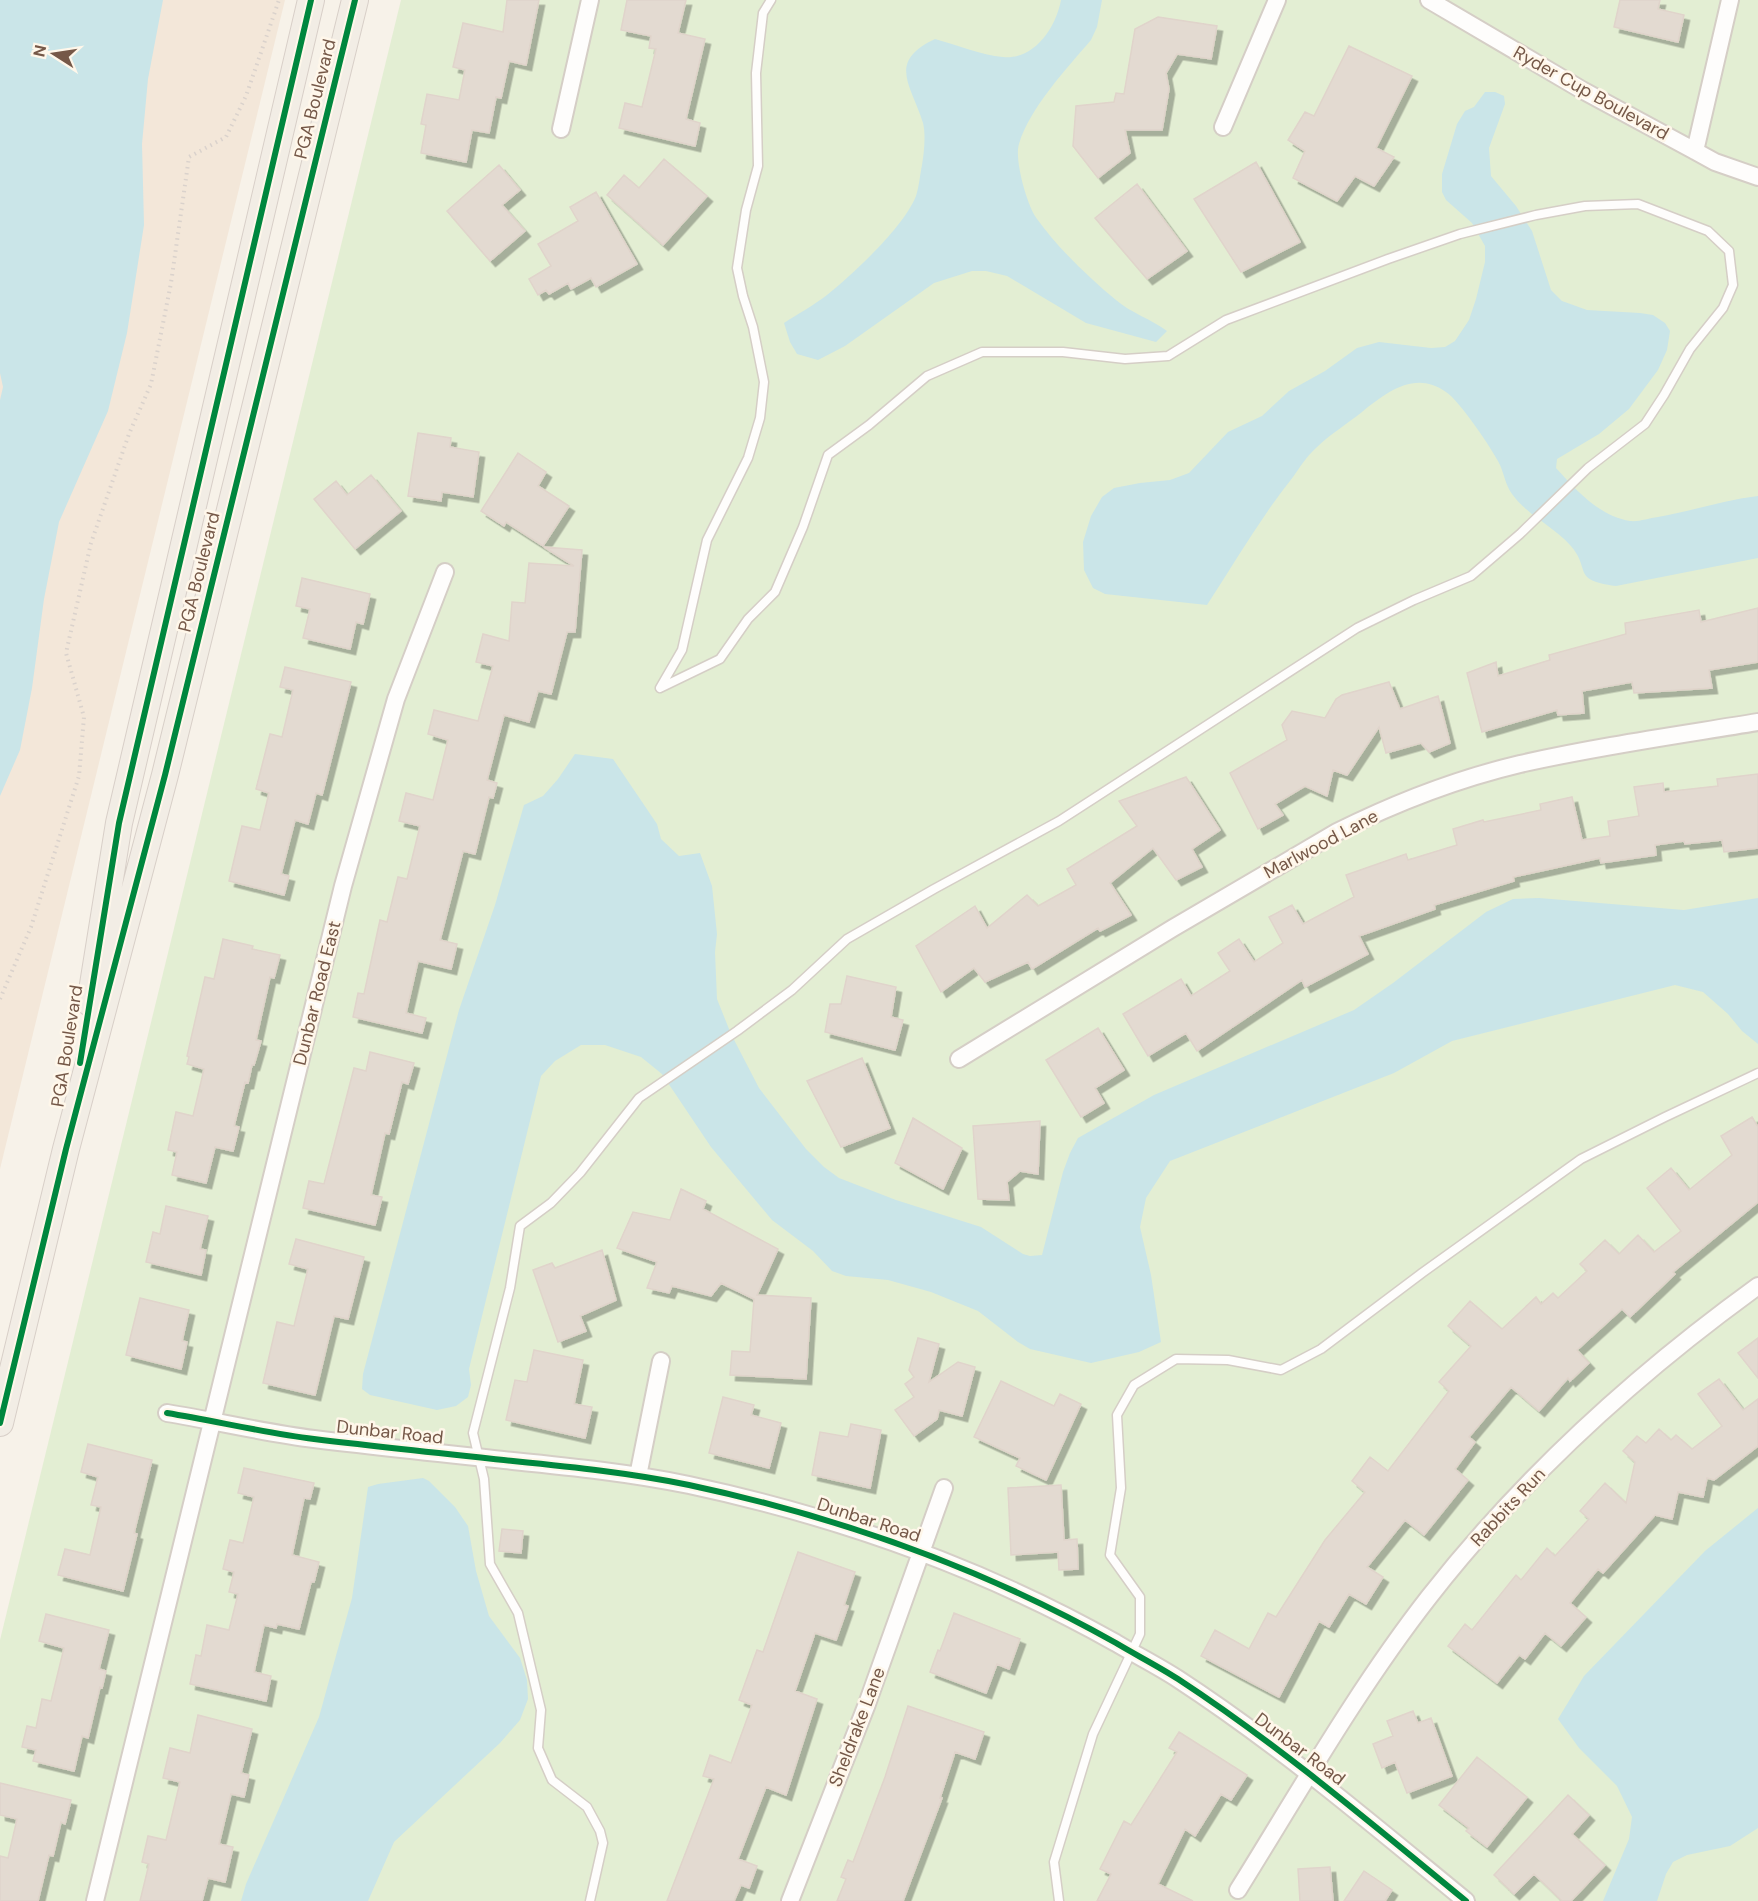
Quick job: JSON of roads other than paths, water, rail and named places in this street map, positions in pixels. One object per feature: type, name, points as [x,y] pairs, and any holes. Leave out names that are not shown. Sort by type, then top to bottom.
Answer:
[{"type":"main road","name":"PGA Boulevard","points":[[66,1149],[119,823],[311,0]]},
{"type":"main road","name":"PGA Boulevard","points":[[0,1423],[66,1149],[165,775],[355,0]]},
{"type":"street","points":[[561,129],[590,0]]},
{"type":"street","points":[[1222,127],[1277,0]]},
{"type":"street","name":"Ryder Cup Boulevard","points":[[1429,0],[1582,90],[1715,162],[1758,177]]},
{"type":"street","points":[[1695,151],[1730,0]]},
{"type":"street","name":"Dunbar Road East","points":[[214,1421],[350,864],[396,699],[445,572]]},
{"type":"street","name":"Marlwood Lane","points":[[959,1059],[1173,928],[1337,832],[1364,819],[1439,788],[1518,765],[1580,752],[1758,722]]},
{"type":"street","name":"Rabbits Run","points":[[1238,1890],[1384,1658],[1429,1597],[1478,1538],[1531,1481],[1606,1407],[1707,1323],[1758,1286]]},
{"type":"street","points":[[639,1476],[661,1361]]},
{"type":"street","name":"Dunbar Road","points":[[167,1413],[308,1438],[639,1476],[766,1503],[853,1528],[920,1552],[1002,1585],[1087,1627],[1176,1677],[1310,1775],[1466,1901]]},
{"type":"street","points":[[95,1901],[214,1421]]},
{"type":"street","name":"Sheldrake Lane","points":[[790,1901],[867,1704],[944,1488]]},
{"type":"lane","points":[[590,1901],[603,1843],[600,1830],[587,1807],[552,1780],[538,1748],[541,1710],[518,1613],[490,1564],[485,1490],[473,1433],[510,1288],[520,1226],[551,1203],[580,1173],[639,1098],[792,990],[848,939],[1059,821],[1357,628],[1414,600],[1471,576],[1520,534],[1588,468],[1645,424],[1690,349],[1723,308],[1733,285],[1729,252],[1708,231],[1638,204],[1585,206],[1536,215],[1460,234],[1388,259],[1226,320],[1168,356],[1125,359],[1063,352],[982,352],[927,376],[869,425],[828,455],[803,527],[775,592],[748,619],[720,659],[660,688],[682,650],[707,540],[748,459],[760,418],[764,382],[753,327],[737,267],[747,210],[758,166],[756,73],[763,13],[771,0]]},
{"type":"lane","points":[[1059,1901],[1054,1862],[1093,1734],[1140,1634],[1140,1598],[1110,1555],[1121,1488],[1117,1415],[1134,1385],[1176,1359],[1228,1360],[1281,1370],[1321,1349],[1581,1159],[1758,1073]]},
{"type":"water","points":[[0,0],[163,0],[148,79],[142,144],[144,225],[127,333],[108,411],[59,522],[44,599],[32,688],[20,750],[0,796],[0,400],[3,387],[0,373]]},
{"type":"water","points":[[1061,0],[1102,0],[1097,27],[1091,40],[1050,89],[1024,131],[1019,144],[1018,160],[1026,194],[1037,219],[1054,241],[1084,272],[1122,305],[1167,331],[1156,342],[1086,323],[1007,276],[986,271],[972,271],[934,283],[845,346],[818,360],[797,354],[790,342],[784,323],[827,295],[864,262],[889,236],[910,209],[916,196],[923,160],[924,133],[923,123],[906,76],[911,57],[935,39],[995,56],[1014,57],[1025,53],[1042,40],[1049,31]]},
{"type":"water","points":[[1485,92],[1495,92],[1504,96],[1505,104],[1489,148],[1491,176],[1516,206],[1532,231],[1551,290],[1562,301],[1587,310],[1653,315],[1665,323],[1670,331],[1667,350],[1658,370],[1629,409],[1599,434],[1557,459],[1556,468],[1598,508],[1630,521],[1671,515],[1758,496],[1758,558],[1616,586],[1592,580],[1587,577],[1570,545],[1525,508],[1512,494],[1490,448],[1452,397],[1435,386],[1412,383],[1381,397],[1310,454],[1259,524],[1207,605],[1105,594],[1093,588],[1084,570],[1083,542],[1091,516],[1102,497],[1114,488],[1170,480],[1189,473],[1228,432],[1262,416],[1289,391],[1325,371],[1357,348],[1379,342],[1431,348],[1445,347],[1455,341],[1469,320],[1476,299],[1485,262],[1485,246],[1472,223],[1446,200],[1442,192],[1442,174],[1457,124],[1465,111],[1474,107]]},
{"type":"water","points":[[575,754],[613,759],[657,824],[661,839],[679,856],[700,853],[712,886],[717,934],[715,952],[717,999],[731,1034],[759,1088],[806,1149],[839,1178],[896,1200],[981,1227],[1023,1254],[1030,1256],[1042,1255],[1063,1172],[1078,1138],[1154,1095],[1354,1010],[1486,912],[1513,899],[1539,898],[1684,910],[1758,898],[1758,1044],[1703,992],[1675,985],[1452,1041],[1394,1073],[1170,1161],[1146,1198],[1140,1227],[1151,1275],[1161,1342],[1139,1352],[1091,1363],[1030,1349],[978,1311],[931,1292],[888,1280],[846,1276],[832,1271],[813,1251],[772,1220],[711,1147],[662,1074],[641,1057],[605,1045],[581,1045],[555,1061],[541,1076],[469,1369],[471,1385],[468,1397],[456,1406],[437,1410],[370,1395],[362,1389],[363,1374],[459,1010],[495,905],[524,805],[543,796]]},
{"type":"water","points":[[423,1478],[429,1481],[455,1507],[468,1526],[476,1571],[489,1616],[520,1658],[527,1680],[528,1699],[520,1720],[500,1743],[394,1842],[368,1901],[241,1901],[246,1884],[319,1717],[352,1598],[368,1487]]},
{"type":"water","points":[[1758,1508],[1758,1828],[1730,1846],[1687,1855],[1673,1862],[1666,1874],[1657,1901],[1603,1901],[1629,1839],[1632,1817],[1617,1786],[1579,1748],[1558,1719],[1584,1676],[1705,1551]]}]
